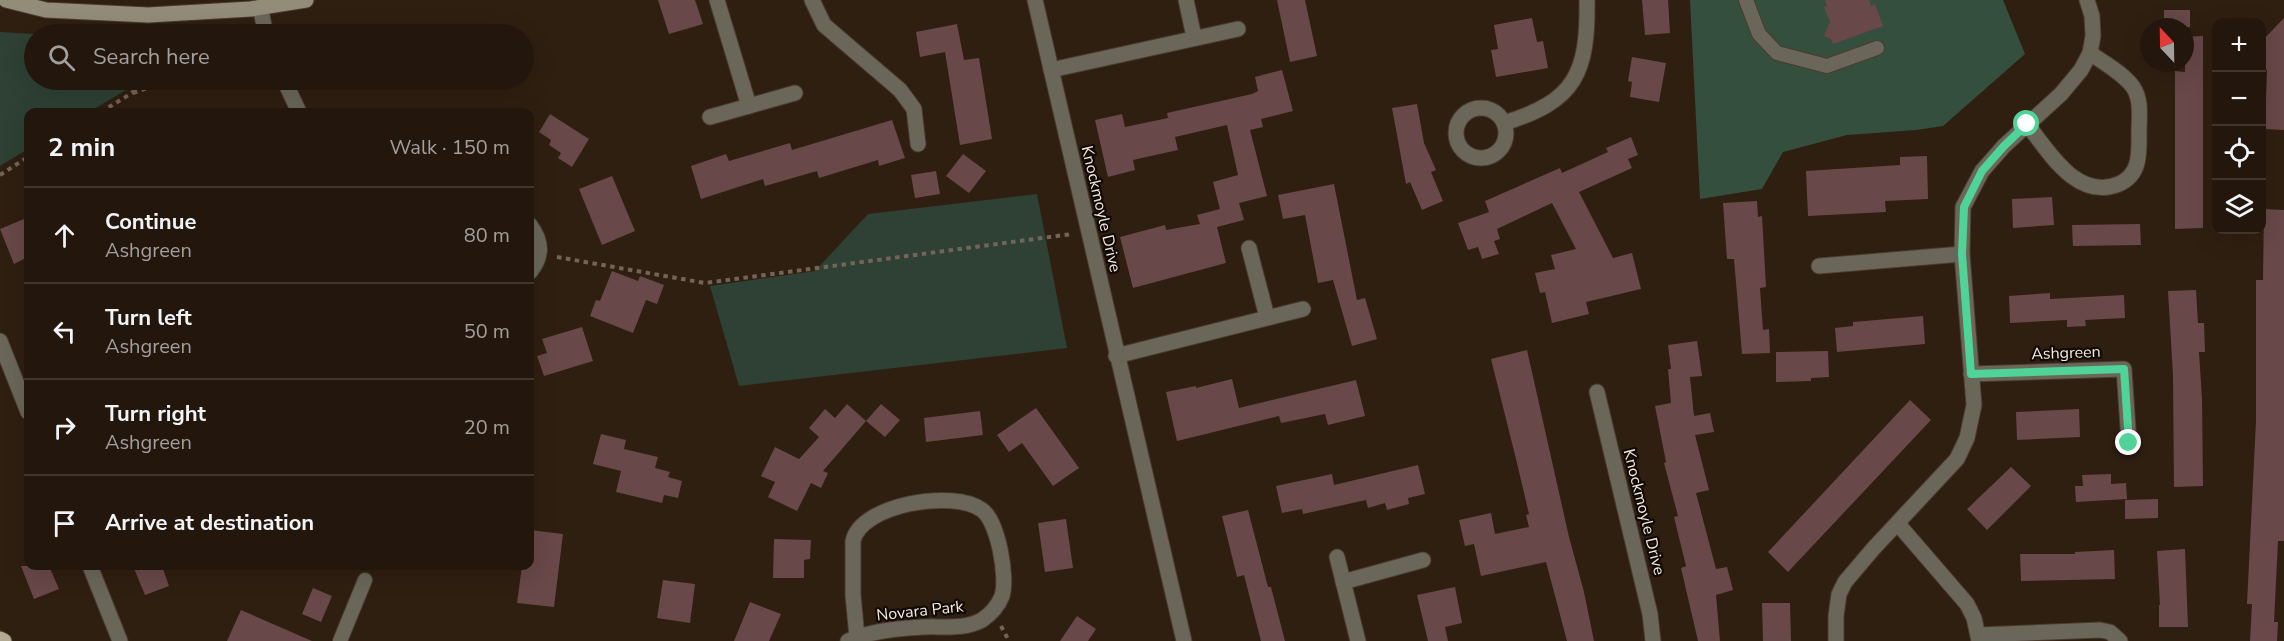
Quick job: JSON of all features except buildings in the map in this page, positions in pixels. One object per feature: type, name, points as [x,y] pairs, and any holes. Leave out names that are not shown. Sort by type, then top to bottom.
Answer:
[{"type":"main road","points":[[6,0],[46,10],[148,15],[260,7],[304,0]]},
{"type":"main road","points":[[0,639],[4,641]]},
{"type":"street","points":[[717,0],[749,106]]},
{"type":"street","points":[[812,0],[824,25],[900,90],[914,109],[918,144]]},
{"type":"street","name":"Knockmoyle Drive","points":[[1035,0],[1184,641]]},
{"type":"street","points":[[1186,0],[1194,38]]},
{"type":"street","points":[[1504,123],[1520,119],[1547,105],[1567,90],[1576,79],[1585,52],[1587,0]]},
{"type":"street","points":[[1836,641],[1839,594],[1845,582],[1957,459],[1971,422],[1974,405],[1962,254],[1964,207],[1971,188],[1989,163],[2072,82],[2081,70],[2090,53],[2093,26],[2088,0]]},
{"type":"street","points":[[260,7],[264,24]]},
{"type":"street","points":[[1051,70],[1238,29]]},
{"type":"street","points":[[2027,124],[2050,153],[2078,181],[2100,188],[2129,179],[2138,166],[2139,103],[2137,95],[2120,74],[2090,53]]},
{"type":"street","points":[[289,90],[297,108]]},
{"type":"street","points":[[710,117],[795,93]]},
{"type":"street","points":[[534,231],[539,243],[539,254],[534,267]]},
{"type":"street","points":[[1249,248],[1267,317]]},
{"type":"street","points":[[1819,266],[1962,254]]},
{"type":"street","points":[[1116,356],[1303,309]]},
{"type":"street","points":[[0,340],[24,402]]},
{"type":"street","name":"Ashgreen","points":[[1971,374],[2124,369],[2129,443]]},
{"type":"street","name":"Knockmoyle Drive","points":[[1597,392],[1650,614],[1653,641]]},
{"type":"street","name":"Novara Park","points":[[939,500],[965,503],[981,509],[990,517],[999,545],[1004,580],[1001,598],[992,612],[969,625],[923,627],[853,639],[853,541],[862,525],[892,509],[939,500]]},
{"type":"street","points":[[1898,524],[1967,604],[1979,638],[2100,630],[2110,632],[2120,641]]},
{"type":"street","points":[[1337,557],[1358,641]]},
{"type":"street","points":[[1343,582],[1424,560]]},
{"type":"street","points":[[92,570],[120,641]]},
{"type":"lane","points":[[1746,0],[1759,34],[1776,53],[1827,66],[1877,48]]},
{"type":"lane","points":[[340,641],[365,580]]},
{"type":"path","points":[[108,108],[141,90]]},
{"type":"path","points":[[0,174],[24,159]]},
{"type":"path","points":[[539,254],[705,283],[1088,232]]},
{"type":"green space","points":[[1690,0],[2003,0],[2025,54],[1943,126],[1847,135],[1783,152],[1762,189],[1700,199]]},
{"type":"green space","points":[[0,32],[24,33],[24,90],[126,90],[96,108],[24,108],[24,151],[0,166]]},
{"type":"green space","points":[[1037,194],[1067,348],[739,386],[710,286],[815,271],[868,214]]},
{"type":"route","points":[[2027,124],[1982,171],[1971,188],[1964,207],[1962,254],[1971,374],[2124,369],[2129,443]]}]
